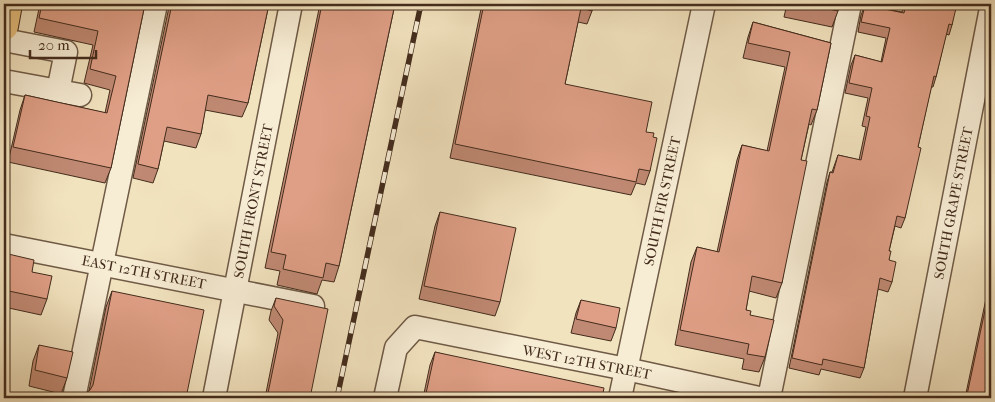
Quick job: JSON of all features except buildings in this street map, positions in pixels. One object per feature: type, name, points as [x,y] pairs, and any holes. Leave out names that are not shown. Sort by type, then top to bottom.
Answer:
[{"type":"main road","points":[[4,26],[8,4]]},
{"type":"street","points":[[74,398],[156,4]]},
{"type":"street","name":"SOUTH FRONT STREET","points":[[214,398],[292,4]]},
{"type":"street","name":"SOUTH FIR STREET","points":[[620,398],[704,4]]},
{"type":"street","points":[[769,398],[850,4]]},
{"type":"street","name":"SOUTH GRAPE STREET","points":[[915,398],[991,8]]},
{"type":"street","points":[[4,40],[66,52],[69,93],[4,81]]},
{"type":"street","name":"EAST 12TH STREET","points":[[4,244],[313,306]]},
{"type":"street","name":"WEST 12TH STREET","points":[[385,398],[396,348],[415,327],[626,369],[759,398]]},
{"type":"railway","points":[[337,398],[421,4]]}]
